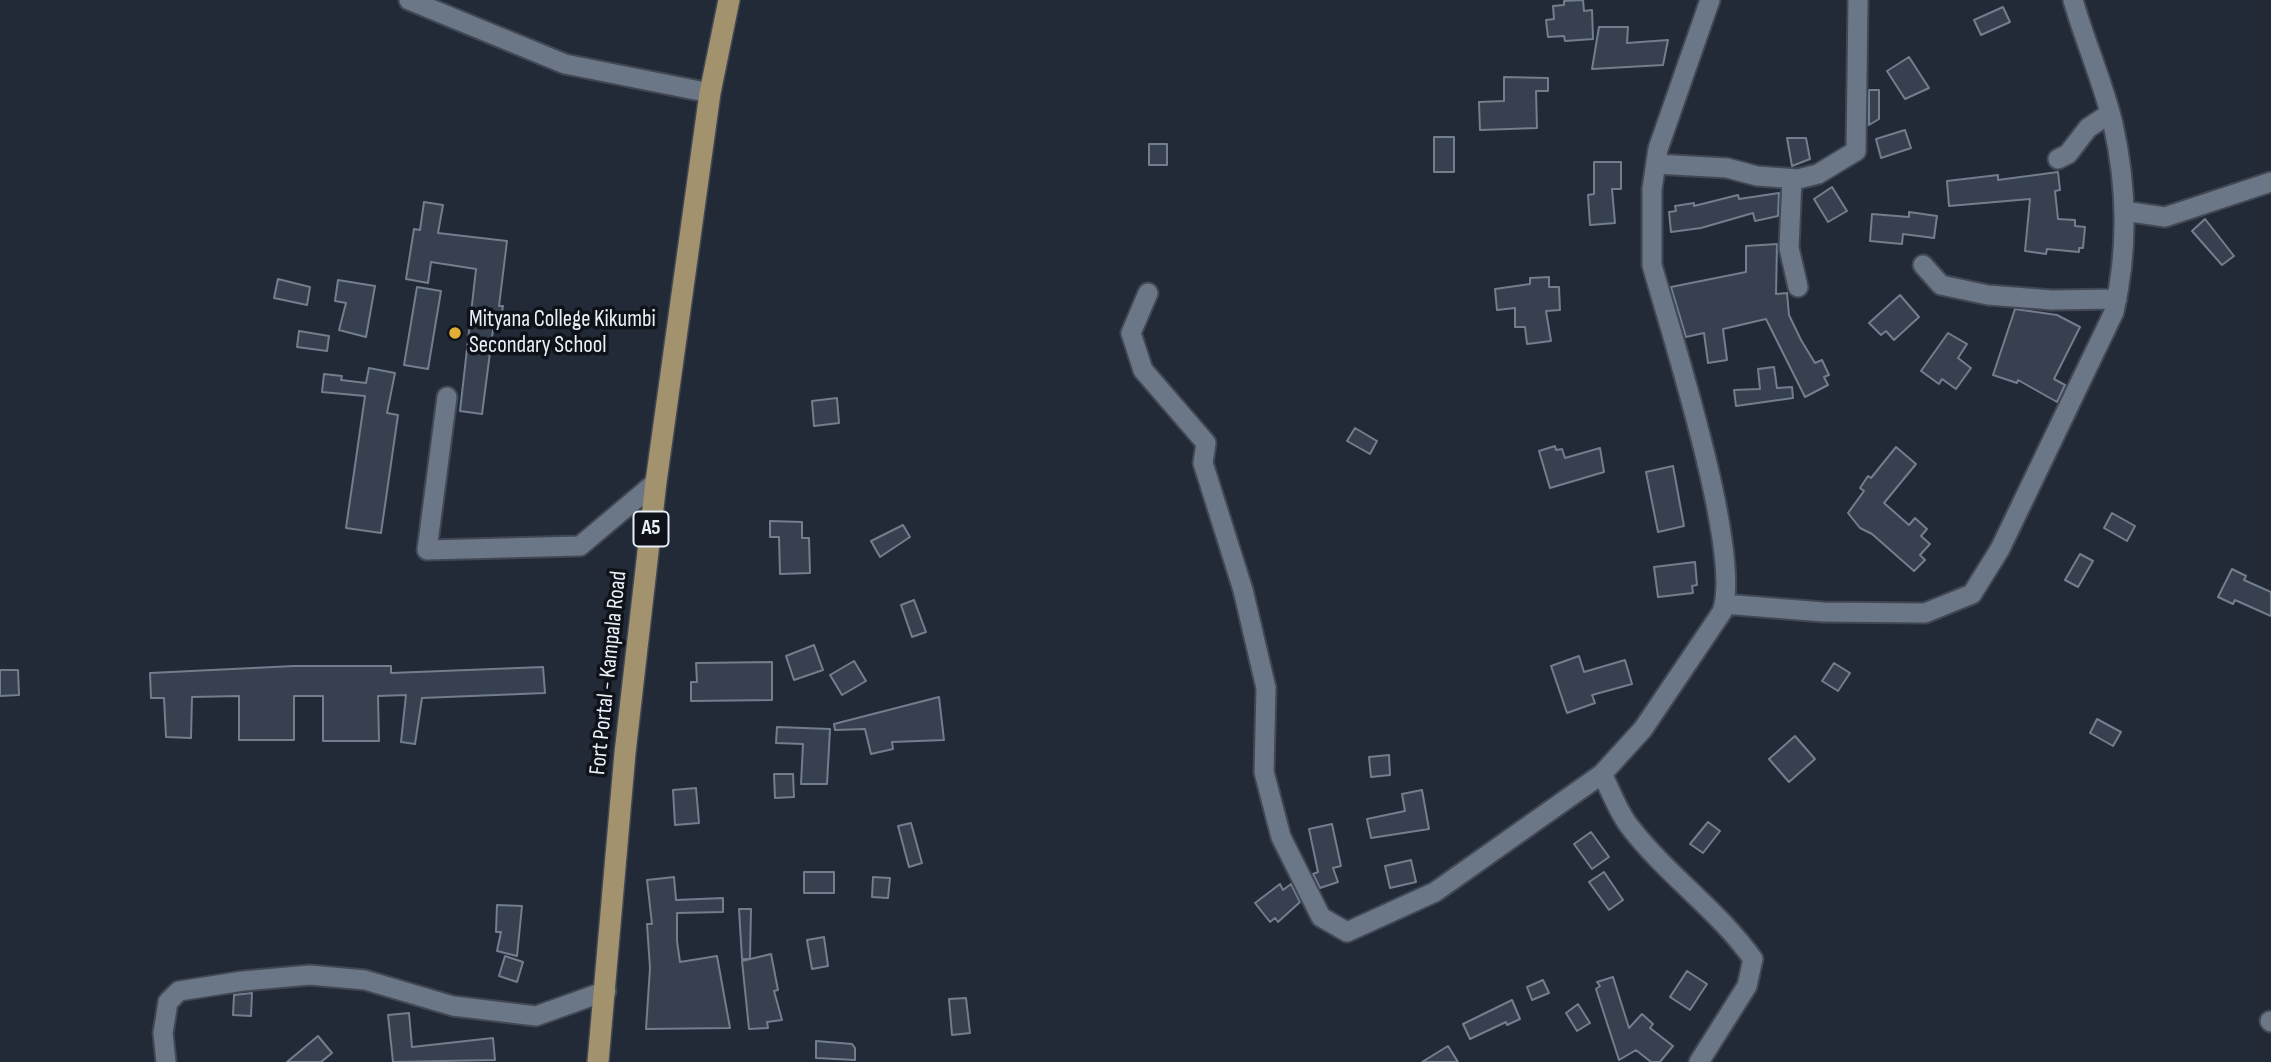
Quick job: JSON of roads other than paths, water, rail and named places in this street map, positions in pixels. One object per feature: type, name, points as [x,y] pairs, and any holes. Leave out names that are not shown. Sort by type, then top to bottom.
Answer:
[{"type":"main road","name":"Fort Portal - Kampala Road","points":[[598,1062],[625,752],[656,482],[710,93],[729,0]]},
{"type":"street","points":[[409,0],[565,64],[710,93]]},
{"type":"street","points":[[1148,293],[1131,333],[1143,370],[1206,443],[1203,463],[1243,590],[1266,688],[1264,772],[1281,837],[1321,918],[1347,932],[1435,892],[1602,774],[1643,729],[1724,604],[1723,557],[1717,509],[1652,264],[1652,189],[1658,149],[1710,0]]},
{"type":"street","points":[[1656,164],[1727,168],[1757,176],[1792,179],[1818,174],[1856,150],[1858,0]]},
{"type":"street","points":[[1724,604],[1823,612],[1924,613],[1972,594],[2000,549],[2114,312],[2123,269],[2124,211],[2121,170],[2109,114],[2073,0]]},
{"type":"street","points":[[2058,159],[2068,154],[2088,128],[2109,114]]},
{"type":"street","points":[[1792,179],[1789,248],[1798,287]]},
{"type":"street","points":[[2124,211],[2165,217],[2271,183]]},
{"type":"street","points":[[1923,265],[1941,285],[1988,295],[2052,300],[2117,299]]},
{"type":"street","points":[[447,397],[427,550],[580,546],[656,482]]},
{"type":"street","points":[[1602,774],[1628,825],[1670,873],[1740,939],[1753,958],[1746,986],[1699,1062]]},
{"type":"street","points":[[166,1062],[163,1033],[168,1002],[180,991],[217,985],[310,975],[365,980],[453,1006],[536,1016],[606,991]]},
{"type":"place","name":"Mityana College Kikumbi Secondary School","points":[[455,333]]}]
